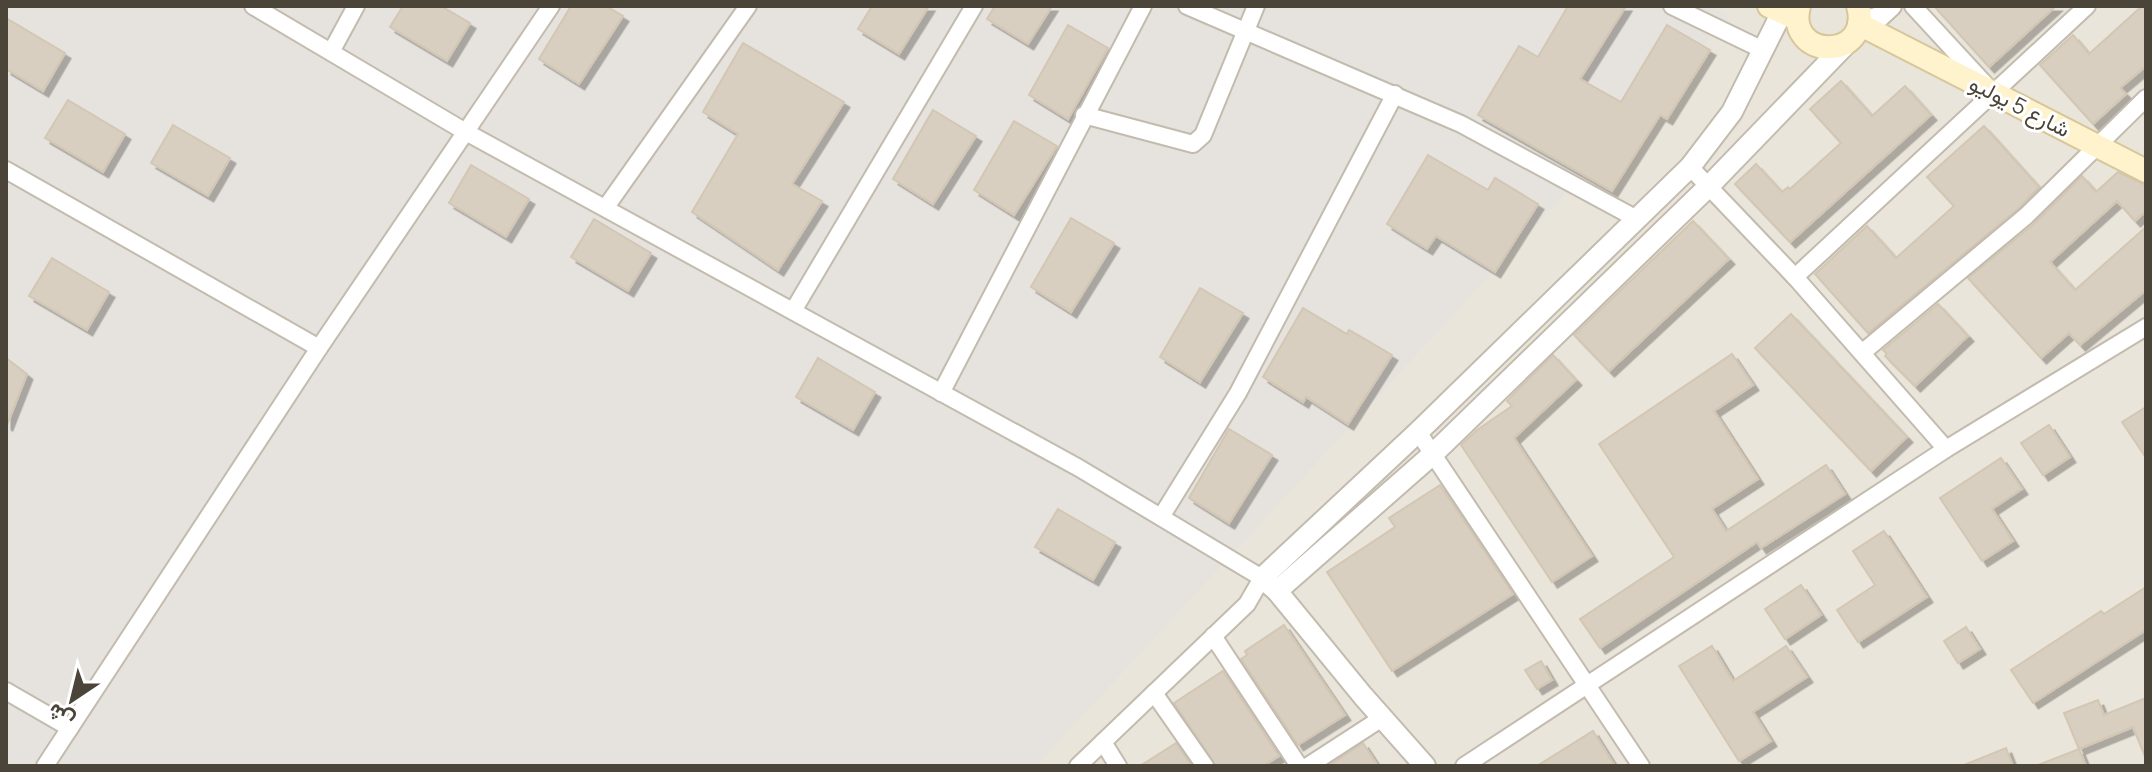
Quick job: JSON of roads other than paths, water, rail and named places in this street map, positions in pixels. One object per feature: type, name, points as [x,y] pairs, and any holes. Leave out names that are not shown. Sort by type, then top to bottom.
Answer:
[{"type":"main road","name":"شارع 5 يوليو","points":[[1788,10],[1805,38],[1824,48],[1844,44],[1857,23],[2146,171]]},
{"type":"street","points":[[253,6],[464,131],[1079,468],[1270,584],[1425,766]]},
{"type":"street","points":[[331,52],[356,6]]},
{"type":"street","points":[[45,766],[319,348],[551,6]]},
{"type":"street","points":[[606,207],[748,6]]},
{"type":"street","points":[[793,311],[974,6]]},
{"type":"street","points":[[941,393],[1143,6]]},
{"type":"street","points":[[1187,6],[1461,124],[1637,219]]},
{"type":"street","points":[[1084,115],[1193,144],[1203,135],[1256,6]]},
{"type":"street","points":[[1672,6],[1763,50]]},
{"type":"street","points":[[1078,766],[1247,604],[1433,454],[1709,186],[1857,23],[1879,17],[1891,6]]},
{"type":"street","points":[[1913,6],[1993,93]]},
{"type":"street","points":[[1795,277],[2087,6]]},
{"type":"street","points":[[1270,584],[1418,432],[1690,167],[1732,112],[1763,50],[1788,10]]},
{"type":"street","points":[[1161,517],[1238,393],[1395,94]]},
{"type":"street","points":[[1863,352],[2026,216],[2146,98]]},
{"type":"street","points":[[1690,167],[1795,277],[1946,449]]},
{"type":"street","points":[[6,170],[319,348]]},
{"type":"street","points":[[1464,766],[1946,449],[2146,327]]},
{"type":"street","points":[[1418,432],[1641,766]]},
{"type":"street","points":[[1213,636],[1299,766]]},
{"type":"street","points":[[6,691],[70,728]]},
{"type":"street","points":[[1154,693],[1205,766]]},
{"type":"street","points":[[1308,766],[1382,718]]},
{"type":"street","points":[[1103,742],[1118,766]]}]
